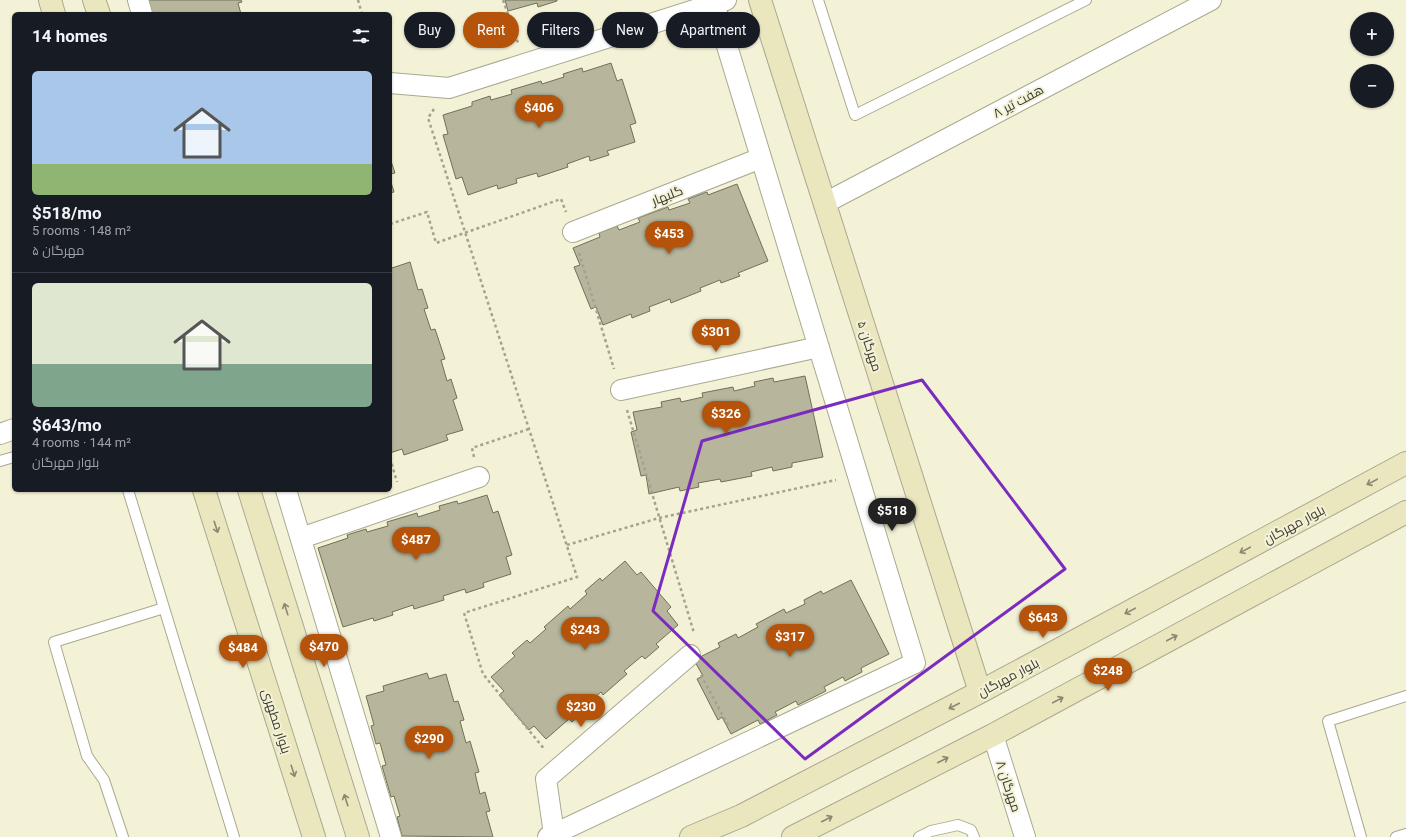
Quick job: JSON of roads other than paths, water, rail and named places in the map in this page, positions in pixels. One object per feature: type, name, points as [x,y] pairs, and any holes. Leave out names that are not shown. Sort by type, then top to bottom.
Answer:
[{"type":"street","points":[[50,0],[53,12]]},
{"type":"street","points":[[94,0],[98,12]]},
{"type":"street","points":[[138,0],[141,12]]},
{"type":"street","name":"مهرگان ۵","points":[[760,0],[980,692]]},
{"type":"street","name":"هفت تیر ۸","points":[[824,203],[1210,0]]},
{"type":"street","points":[[392,83],[449,88],[718,1],[761,158],[915,663],[551,836],[546,779],[690,655]]},
{"type":"street","name":"گلبهار","points":[[573,232],[761,158]]},
{"type":"street","points":[[621,390],[819,347]]},
{"type":"street","points":[[0,434],[12,430]]},
{"type":"street","name":"بلوار مهرگان","points":[[691,837],[741,816],[980,692],[1406,463]]},
{"type":"street","points":[[301,538],[479,476]]},
{"type":"street","name":"بلوار مطهری","points":[[205,492],[314,837]]},
{"type":"street","points":[[250,492],[358,837]]},
{"type":"street","points":[[287,492],[392,837]]},
{"type":"street","points":[[792,837],[992,735],[1406,512]]},
{"type":"street","name":"مهرگان ۸","points":[[992,735],[1025,837]]},
{"type":"lane","points":[[818,0],[855,115],[1086,0]]},
{"type":"lane","points":[[0,461],[12,458]]},
{"type":"lane","points":[[129,492],[234,837]]},
{"type":"lane","points":[[123,837],[104,780],[87,756],[54,642],[164,608]]},
{"type":"lane","points":[[1361,837],[1328,721],[1406,696]]},
{"type":"lane","points":[[919,837],[931,831],[958,825],[971,830],[974,837]]},
{"type":"lane","points":[[1396,837],[1406,834]]}]
